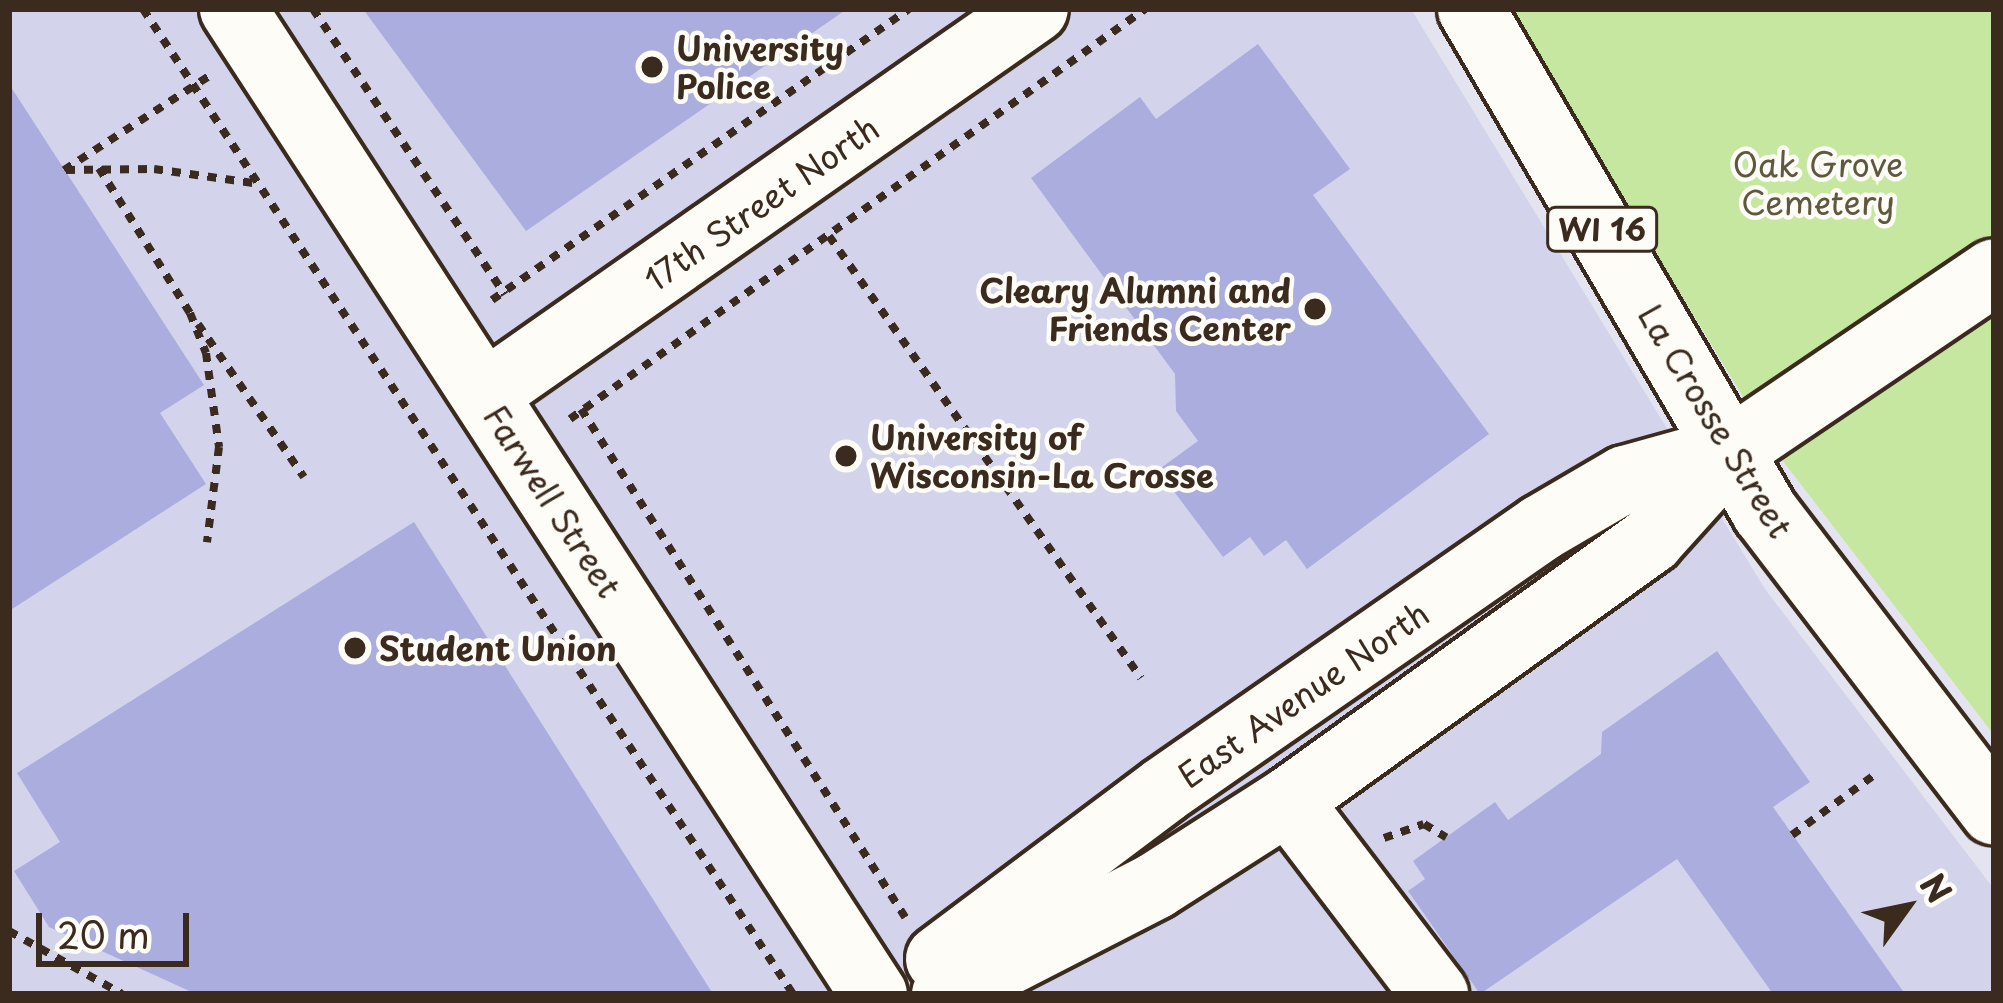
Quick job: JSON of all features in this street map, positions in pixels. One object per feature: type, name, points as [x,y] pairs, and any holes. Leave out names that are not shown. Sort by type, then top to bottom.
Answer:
[{"type":"street","name":"17th Street North","points":[[485,394],[1035,9]]},
{"type":"street","name":"La Crosse Street","points":[[1471,9],[1733,449],[1765,512],[1994,811]]},
{"type":"street","name":"Farwell Street","points":[[244,21],[874,994]]},
{"type":"street","name":"East Avenue North","points":[[946,994],[1155,886],[1288,801],[1652,540],[1733,449],[1994,272]]},
{"type":"street","name":"East Avenue North","points":[[904,994],[934,962],[1164,790],[1541,528],[1625,479],[1733,449]]},
{"type":"street","points":[[1288,801],[1435,994]]},
{"type":"path","points":[[143,9],[793,994]]},
{"type":"path","points":[[313,9],[519,310]]},
{"type":"path","points":[[486,302],[504,294],[909,9]]},
{"type":"path","points":[[561,425],[1145,9]]},
{"type":"path","points":[[244,21],[192,85],[64,170],[100,168],[255,183]]},
{"type":"path","points":[[100,168],[190,313],[304,477]]},
{"type":"path","points":[[829,236],[1141,678]]},
{"type":"path","points":[[190,313],[216,396],[220,447],[206,542]]},
{"type":"path","points":[[578,398],[581,412],[912,928]]},
{"type":"path","points":[[1792,835],[1876,773]]},
{"type":"path","points":[[9,931],[122,994]]},
{"type":"shaded area","name":"University of Wisconsin-La Crosse","points":[[9,9],[1411,9],[1765,589],[1994,889],[1994,994],[9,994]]},
{"type":"green space","name":"Oak Grove Cemetery","points":[[1508,9],[1994,9],[1994,735],[1779,456]]},
{"type":"building","name":"University Police","points":[[363,9],[847,9],[526,231]]},
{"type":"building","name":"Cleary Alumni and Friends Center","points":[[1258,44],[1350,169],[1313,195],[1489,434],[1307,569],[1286,540],[1264,556],[1250,537],[1223,557],[1158,470],[1198,441],[1176,411],[1175,374],[1031,178],[1140,97],[1156,119]]},
{"type":"building","points":[[9,84],[204,385],[160,413],[206,484],[9,611]]},
{"type":"building","name":"Student Union","points":[[414,522],[713,994],[196,994],[49,927],[14,871],[60,842],[17,773]]},
{"type":"building","points":[[1717,651],[1810,782],[1773,807],[1905,994],[1773,994],[1677,859],[1480,994],[1408,891],[1425,879],[1413,861],[1495,802],[1508,820],[1601,754],[1602,732]]},
{"type":"place","name":"University Police","points":[[652,67]]},
{"type":"place","name":"Cleary Alumni and Friends Center","points":[[1315,309]]},
{"type":"place","name":"University of Wisconsin-La Crosse","points":[[846,456]]},
{"type":"place","name":"Student Union","points":[[355,648]]}]
